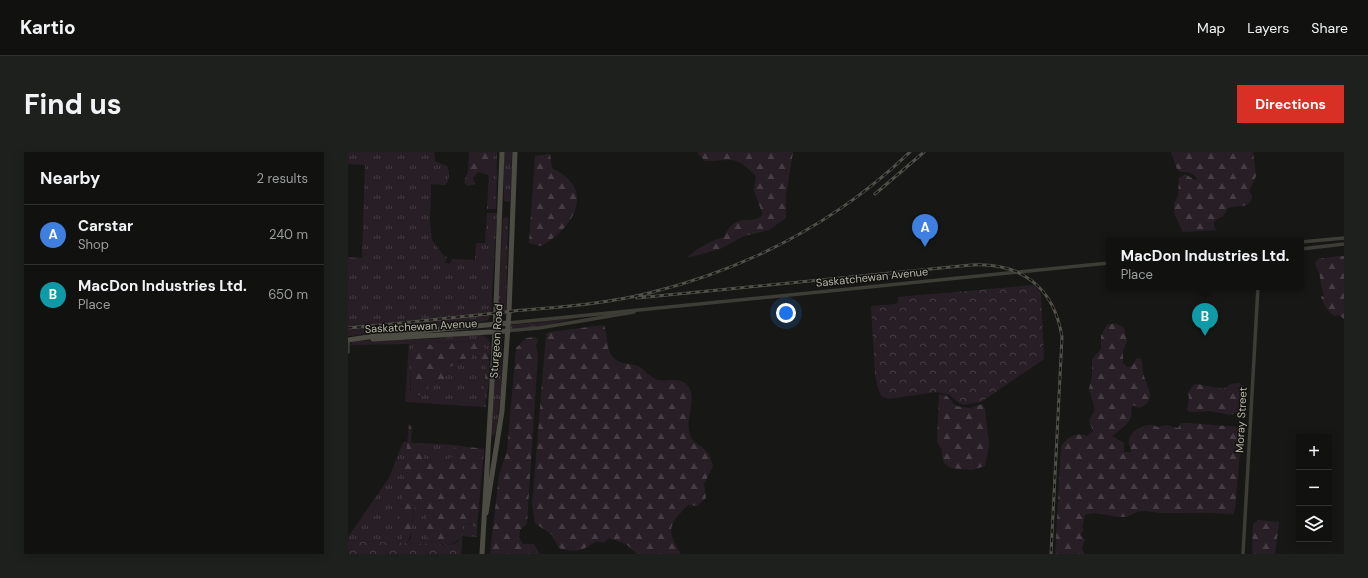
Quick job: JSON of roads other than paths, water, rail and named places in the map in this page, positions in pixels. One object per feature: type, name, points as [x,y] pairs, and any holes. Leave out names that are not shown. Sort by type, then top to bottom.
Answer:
[{"type":"main road","name":"Sturgeon Road","points":[[482,554],[495,332],[502,152]]},
{"type":"main road","name":"Sturgeon Road","points":[[483,530],[502,411],[506,331],[508,322],[515,152]]},
{"type":"main road","name":"Saskatchewan Avenue","points":[[348,340],[389,334],[508,322]]},
{"type":"main road","name":"Saskatchewan Avenue","points":[[348,340],[418,338],[506,331]]},
{"type":"street","points":[[1304,242],[1344,238]]},
{"type":"street","points":[[1304,249],[1344,244]]},
{"type":"street","name":"Saskatchewan Avenue","points":[[506,331],[539,328],[637,311],[1106,263]]},
{"type":"street","name":"Moray Street","points":[[1243,554],[1258,290]]},
{"type":"street","name":"Saskatchewan Avenue","points":[[508,322],[625,310],[637,311]]},
{"type":"street","points":[[348,340],[348,352]]},
{"type":"railway","points":[[348,328],[599,302],[632,297],[685,283],[721,271],[789,240],[852,200],[882,177],[910,152]]},
{"type":"railway","points":[[875,194],[924,152]]},
{"type":"railway","points":[[637,298],[971,265],[989,265],[1020,273],[1043,291],[1058,319],[1062,337],[1051,554]]},
{"type":"place","name":"Carstar","points":[[925,247]]},
{"type":"place","name":"MacDon Industries Ltd.","points":[[1205,336]]}]
